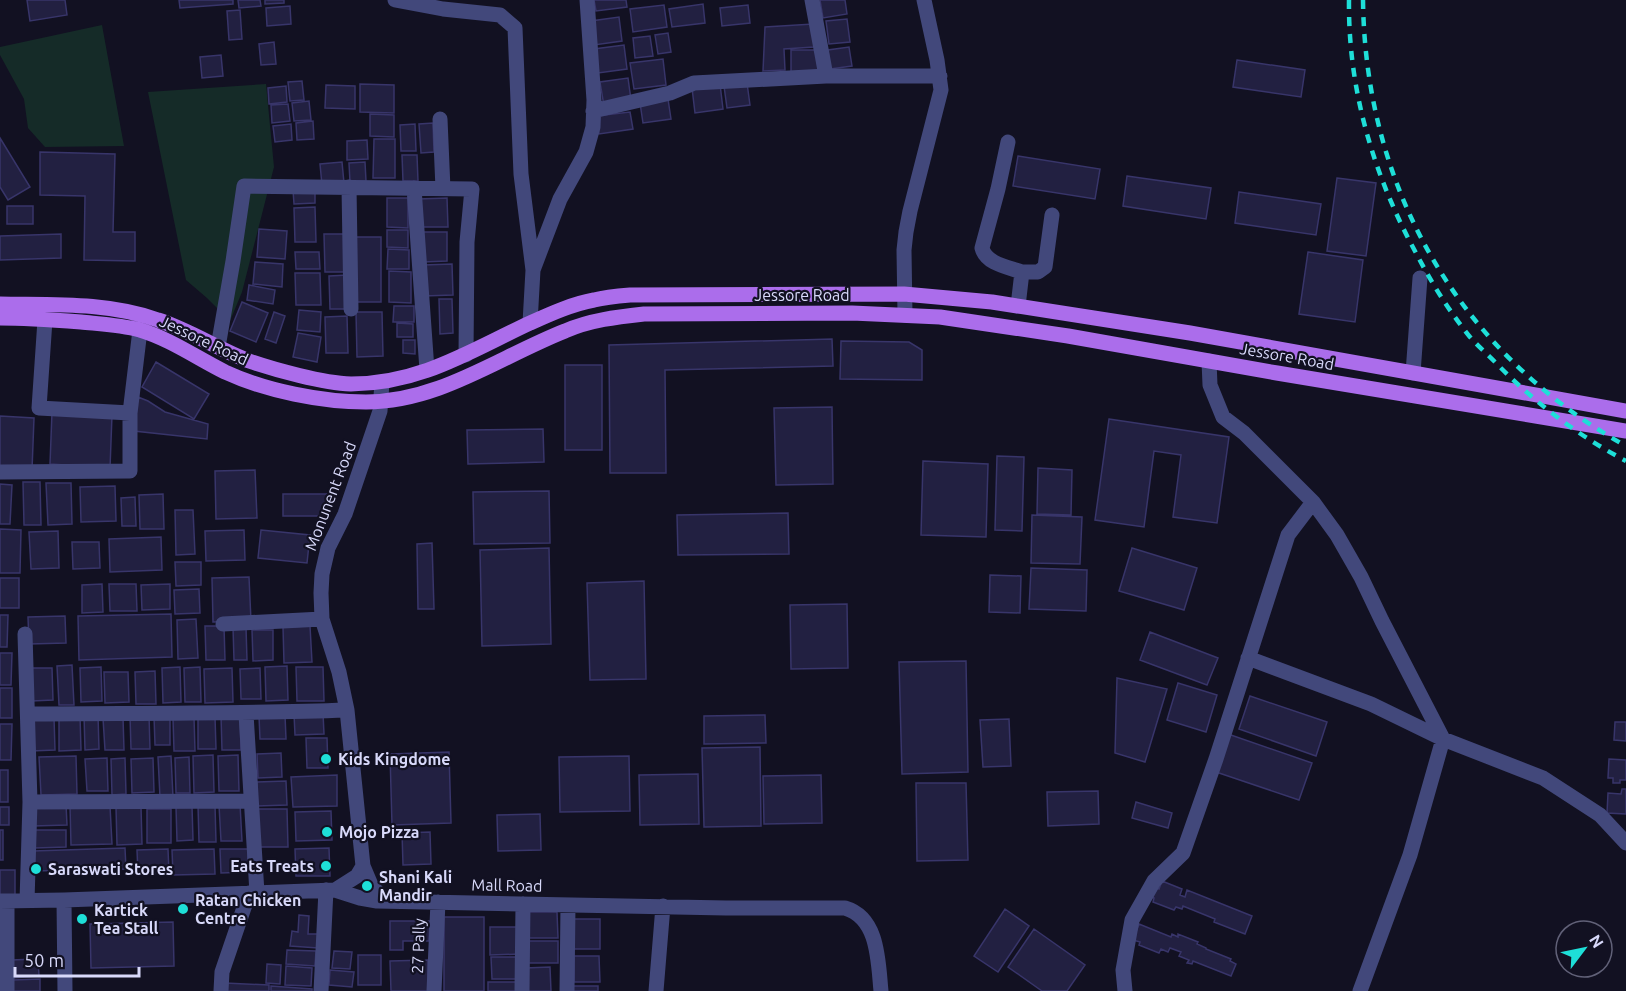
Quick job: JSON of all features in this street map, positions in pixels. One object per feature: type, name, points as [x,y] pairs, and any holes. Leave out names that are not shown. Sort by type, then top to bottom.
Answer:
[{"type":"main road","name":"Jessore Road","points":[[0,304],[84,306],[121,310],[159,320],[249,361],[314,378],[348,384],[382,382],[409,377],[466,355],[530,323],[592,300],[630,295],[904,294],[992,302],[1190,333],[1626,411]]},
{"type":"main road","name":"Jessore Road","points":[[0,318],[110,325],[140,330],[165,340],[227,373],[294,394],[332,400],[382,402],[439,389],[565,331],[589,322],[615,317],[696,313],[852,313],[940,317],[997,324],[1626,431]]},
{"type":"street","points":[[395,0],[443,9],[500,15],[515,28],[521,174],[533,270],[530,323]]},
{"type":"street","points":[[533,270],[560,199],[586,152],[593,127],[587,0]]},
{"type":"street","points":[[812,0],[826,76]]},
{"type":"street","points":[[905,315],[906,232],[940,90],[940,76],[924,0]]},
{"type":"street","points":[[593,111],[670,93],[694,83],[826,76],[940,76]]},
{"type":"street","points":[[440,118],[443,189]]},
{"type":"street","points":[[1008,142],[982,248],[984,255],[992,261],[1022,272],[1038,272],[1045,267],[1052,215]]},
{"type":"street","points":[[218,346],[244,186],[472,189],[468,242],[466,355]]},
{"type":"street","points":[[349,187],[351,309]]},
{"type":"street","points":[[414,188],[427,370]]},
{"type":"street","points":[[1018,306],[1022,272]]},
{"type":"street","points":[[1413,373],[1420,278]]},
{"type":"street","points":[[45,320],[39,408],[130,413]]},
{"type":"street","points":[[0,472],[130,471],[130,413],[140,330]]},
{"type":"street","points":[[1209,361],[1210,385],[1223,417],[1244,433],[1313,502],[1337,535],[1361,577],[1443,739],[1410,855],[1360,991]]},
{"type":"street","name":"Monunent Road","points":[[382,382],[380,411],[345,514],[328,548],[322,574],[321,593],[322,619],[339,672],[347,710],[363,866],[371,885],[385,901]]},
{"type":"street","points":[[1125,991],[1123,970],[1132,920],[1154,881],[1184,853],[1288,535],[1313,502]]},
{"type":"street","points":[[223,624],[322,619]]},
{"type":"street","points":[[25,634],[30,802],[27,901]]},
{"type":"street","points":[[1248,658],[1371,704],[1443,739],[1543,778],[1600,815],[1626,843]]},
{"type":"street","points":[[28,714],[246,714],[347,710]]},
{"type":"street","points":[[221,991],[222,972],[253,893],[246,714]]},
{"type":"street","points":[[30,802],[251,801]]},
{"type":"street","points":[[321,991],[330,890],[349,883],[363,866]]},
{"type":"street","name":"Mall Road","points":[[3,901],[330,890],[370,900],[385,901],[845,908],[859,914],[871,932],[875,944],[881,991]]},
{"type":"street","points":[[64,900],[65,991]]},
{"type":"street","points":[[3,901],[7,991]]},
{"type":"street","name":"27 Pally","points":[[434,991],[438,902]]},
{"type":"street","points":[[522,991],[523,904]]},
{"type":"street","points":[[567,991],[568,905]]},
{"type":"street","points":[[656,991],[663,906]]},
{"type":"green space","points":[[102,25],[124,146],[45,147],[28,128],[24,99],[0,55],[0,47]]},
{"type":"green space","points":[[266,84],[274,167],[242,292],[230,321],[186,280],[148,92]]},
{"type":"building","points":[[27,0],[65,0],[67,15],[30,21]]},
{"type":"building","points":[[179,0],[233,0],[233,4],[180,8]]},
{"type":"building","points":[[238,0],[260,0],[261,6],[239,8]]},
{"type":"building","points":[[265,0],[284,0],[284,3],[265,4]]},
{"type":"building","points":[[594,0],[626,0],[627,7],[596,11]]},
{"type":"building","points":[[820,0],[845,0],[847,14],[823,18]]},
{"type":"building","points":[[703,4],[705,23],[672,27],[669,9]]},
{"type":"building","points":[[664,5],[667,27],[633,32],[630,9]]},
{"type":"building","points":[[748,5],[750,23],[722,26],[720,8]]},
{"type":"building","points":[[290,6],[291,24],[267,26],[266,8]]},
{"type":"building","points":[[240,10],[242,39],[229,40],[227,11]]},
{"type":"building","points":[[619,17],[622,41],[594,45],[591,21]]},
{"type":"building","points":[[847,19],[850,42],[829,44],[826,21]]},
{"type":"building","points":[[813,24],[814,47],[784,49],[785,70],[763,71],[765,27]]},
{"type":"building","points":[[668,33],[671,52],[658,54],[655,35]]},
{"type":"building","points":[[650,36],[653,56],[635,58],[633,38]]},
{"type":"building","points":[[274,42],[276,64],[261,65],[259,44]]},
{"type":"building","points":[[624,45],[627,69],[598,73],[594,49]]},
{"type":"building","points":[[849,47],[852,66],[830,69],[828,50]]},
{"type":"building","points":[[791,50],[817,50],[818,74],[791,75]]},
{"type":"building","points":[[221,55],[223,76],[202,78],[200,57]]},
{"type":"building","points":[[663,59],[666,85],[634,89],[630,63]]},
{"type":"building","points":[[1237,60],[1305,70],[1301,97],[1233,87]]},
{"type":"building","points":[[628,78],[631,100],[604,106],[600,82]]},
{"type":"building","points":[[302,81],[304,100],[290,101],[288,82]]},
{"type":"building","points":[[747,83],[750,105],[727,108],[724,86]]},
{"type":"building","points":[[360,84],[394,85],[394,113],[360,112]]},
{"type":"building","points":[[720,84],[723,109],[695,113],[692,88]]},
{"type":"building","points":[[326,85],[355,86],[355,109],[325,108]]},
{"type":"building","points":[[286,86],[287,102],[269,104],[268,88]]},
{"type":"building","points":[[668,99],[671,119],[643,123],[640,103]]},
{"type":"building","points":[[309,101],[311,120],[294,121],[292,103]]},
{"type":"building","points":[[288,104],[290,121],[272,123],[271,105]]},
{"type":"building","points":[[630,112],[633,129],[599,134],[596,116]]},
{"type":"building","points":[[370,114],[394,115],[394,137],[370,136]]},
{"type":"building","points":[[313,121],[314,139],[297,140],[296,123]]},
{"type":"building","points":[[433,123],[434,152],[421,153],[419,124]]},
{"type":"building","points":[[291,124],[292,140],[275,142],[273,126]]},
{"type":"building","points":[[415,124],[416,151],[401,151],[400,125]]},
{"type":"building","points":[[0,138],[30,187],[8,200],[0,187]]},
{"type":"building","points":[[374,139],[395,139],[395,178],[373,178]]},
{"type":"building","points":[[367,140],[368,159],[347,160],[347,141]]},
{"type":"building","points":[[40,152],[115,154],[113,232],[135,232],[135,261],[84,260],[85,196],[40,195]]},
{"type":"building","points":[[402,155],[417,155],[418,181],[403,181]]},
{"type":"building","points":[[1018,156],[1100,169],[1095,199],[1013,186]]},
{"type":"building","points":[[342,162],[344,183],[322,185],[320,164]]},
{"type":"building","points":[[365,162],[366,181],[350,182],[349,163]]},
{"type":"building","points":[[1127,176],[1211,188],[1206,219],[1123,206]]},
{"type":"building","points":[[1337,178],[1376,183],[1366,256],[1327,251]]},
{"type":"building","points":[[293,190],[315,190],[315,203],[294,204]]},
{"type":"building","points":[[1239,192],[1321,204],[1316,235],[1235,223]]},
{"type":"building","points":[[387,198],[408,198],[408,228],[387,227]]},
{"type":"building","points":[[447,198],[448,227],[418,227],[418,199]]},
{"type":"building","points":[[7,206],[33,206],[33,224],[7,224]]},
{"type":"building","points":[[315,207],[316,242],[295,242],[294,208]]},
{"type":"building","points":[[259,229],[287,231],[285,259],[257,257]]},
{"type":"building","points":[[387,230],[408,230],[408,248],[387,247]]},
{"type":"building","points":[[422,232],[447,232],[447,261],[423,262]]},
{"type":"building","points":[[61,234],[61,258],[0,260],[0,236]]},
{"type":"building","points":[[324,234],[346,234],[347,272],[325,272]]},
{"type":"building","points":[[355,237],[381,237],[381,302],[354,302]]},
{"type":"building","points":[[388,249],[409,250],[409,269],[387,269]]},
{"type":"building","points":[[295,252],[319,252],[320,269],[296,269]]},
{"type":"building","points":[[1308,252],[1363,260],[1355,322],[1299,314]]},
{"type":"building","points":[[255,262],[283,264],[282,287],[253,284]]},
{"type":"building","points":[[452,264],[453,295],[423,296],[423,265]]},
{"type":"building","points":[[389,271],[411,272],[411,303],[389,302]]},
{"type":"building","points":[[295,273],[320,273],[321,305],[296,305]]},
{"type":"building","points":[[348,275],[348,309],[330,309],[329,276]]},
{"type":"building","points":[[249,285],[275,290],[273,304],[247,300]]},
{"type":"building","points":[[439,299],[452,299],[453,333],[440,334]]},
{"type":"building","points":[[242,302],[268,313],[256,342],[230,331]]},
{"type":"building","points":[[394,306],[414,306],[414,322],[393,322]]},
{"type":"building","points":[[299,310],[321,312],[320,332],[297,330]]},
{"type":"building","points":[[274,312],[285,316],[276,343],[265,339]]},
{"type":"building","points":[[356,312],[382,312],[383,356],[357,357]]},
{"type":"building","points":[[347,316],[348,353],[326,353],[325,317]]},
{"type":"building","points":[[397,323],[413,324],[413,337],[397,337]]},
{"type":"building","points":[[298,333],[321,337],[317,362],[293,357]]},
{"type":"building","points":[[832,339],[833,366],[665,370],[666,473],[610,473],[609,345]]},
{"type":"building","points":[[403,340],[415,340],[415,354],[403,353]]},
{"type":"building","points":[[841,341],[909,342],[922,350],[922,380],[840,379]]},
{"type":"building","points":[[156,362],[209,394],[194,419],[142,387]]},
{"type":"building","points":[[565,365],[602,365],[602,450],[565,450]]},
{"type":"building","points":[[138,397],[165,412],[208,424],[207,439],[134,431]]},
{"type":"building","points":[[832,407],[833,484],[776,485],[774,408]]},
{"type":"building","points":[[52,412],[112,415],[110,468],[50,464]]},
{"type":"building","points":[[0,416],[34,418],[32,470],[0,468]]},
{"type":"building","points":[[1109,419],[1229,437],[1217,523],[1173,517],[1181,455],[1154,451],[1144,527],[1095,520]]},
{"type":"building","points":[[543,429],[544,462],[468,464],[467,430]]},
{"type":"building","points":[[997,456],[1024,457],[1022,531],[995,530]]},
{"type":"building","points":[[923,461],[988,464],[986,537],[921,535]]},
{"type":"building","points":[[1038,468],[1072,470],[1071,515],[1037,514]]},
{"type":"building","points":[[255,470],[257,518],[216,519],[215,471]]},
{"type":"building","points":[[23,482],[40,482],[41,525],[24,525]]},
{"type":"building","points":[[46,483],[71,483],[72,524],[48,525]]},
{"type":"building","points":[[0,484],[12,485],[10,524],[0,524]]},
{"type":"building","points":[[115,486],[116,521],[81,522],[80,487]]},
{"type":"building","points":[[549,491],[550,543],[474,544],[473,492]]},
{"type":"building","points":[[163,494],[164,529],[140,529],[139,495]]},
{"type":"building","points":[[283,494],[327,494],[328,516],[283,516]]},
{"type":"building","points":[[135,497],[136,526],[122,526],[121,498]]},
{"type":"building","points":[[175,510],[193,510],[195,554],[176,555]]},
{"type":"building","points":[[788,513],[789,554],[678,555],[677,515]]},
{"type":"building","points":[[1032,515],[1082,517],[1080,564],[1031,563]]},
{"type":"building","points":[[0,529],[21,530],[20,573],[0,573]]},
{"type":"building","points":[[244,530],[245,560],[206,561],[205,531]]},
{"type":"building","points":[[261,530],[310,535],[307,563],[258,558]]},
{"type":"building","points":[[58,531],[59,568],[31,569],[29,532]]},
{"type":"building","points":[[161,537],[162,570],[110,572],[109,539]]},
{"type":"building","points":[[72,542],[99,542],[100,568],[73,569]]},
{"type":"building","points":[[432,543],[434,609],[418,609],[417,544]]},
{"type":"building","points":[[549,548],[551,644],[482,646],[480,550]]},
{"type":"building","points":[[1132,548],[1197,568],[1184,610],[1119,591]]},
{"type":"building","points":[[175,562],[201,562],[201,585],[176,586]]},
{"type":"building","points":[[1031,568],[1087,570],[1086,611],[1029,609]]},
{"type":"building","points":[[990,575],[1021,576],[1020,613],[989,612]]},
{"type":"building","points":[[249,577],[251,621],[213,622],[212,578]]},
{"type":"building","points":[[0,578],[19,578],[19,608],[0,608]]},
{"type":"building","points":[[644,581],[646,679],[590,680],[587,583]]},
{"type":"building","points":[[102,584],[103,612],[82,613],[82,585]]},
{"type":"building","points":[[109,584],[136,584],[137,611],[110,611]]},
{"type":"building","points":[[170,584],[170,609],[142,610],[141,585]]},
{"type":"building","points":[[199,589],[200,613],[175,614],[174,590]]},
{"type":"building","points":[[847,604],[848,668],[791,669],[790,605]]},
{"type":"building","points":[[171,614],[172,657],[79,660],[78,616]]},
{"type":"building","points":[[0,615],[8,615],[7,647],[0,647]]},
{"type":"building","points":[[65,616],[66,643],[29,644],[28,617]]},
{"type":"building","points":[[196,619],[198,658],[178,659],[177,620]]},
{"type":"building","points":[[205,626],[224,626],[225,660],[206,660]]},
{"type":"building","points":[[310,626],[312,662],[284,663],[283,627]]},
{"type":"building","points":[[233,627],[246,627],[247,660],[234,660]]},
{"type":"building","points":[[252,630],[273,630],[273,660],[253,661]]},
{"type":"building","points":[[1150,632],[1218,658],[1207,685],[1140,660]]},
{"type":"building","points":[[0,653],[12,653],[11,685],[0,685]]},
{"type":"building","points":[[966,661],[968,772],[902,774],[899,662]]},
{"type":"building","points":[[72,665],[74,705],[59,705],[57,666]]},
{"type":"building","points":[[287,666],[288,700],[266,701],[265,667]]},
{"type":"building","points":[[101,667],[102,701],[81,702],[80,668]]},
{"type":"building","points":[[180,667],[181,702],[163,703],[162,668]]},
{"type":"building","points":[[200,667],[201,702],[185,702],[184,668]]},
{"type":"building","points":[[296,667],[323,667],[324,701],[297,701]]},
{"type":"building","points":[[31,668],[52,668],[53,700],[32,701]]},
{"type":"building","points":[[232,668],[233,702],[205,703],[204,669]]},
{"type":"building","points":[[260,668],[261,699],[241,699],[240,669]]},
{"type":"building","points":[[155,671],[156,704],[136,704],[135,672]]},
{"type":"building","points":[[104,672],[128,672],[129,702],[105,703]]},
{"type":"building","points":[[1117,678],[1167,689],[1145,762],[1115,753]]},
{"type":"building","points":[[1178,683],[1217,695],[1206,732],[1167,720]]},
{"type":"building","points":[[0,688],[12,688],[12,718],[0,718]]},
{"type":"building","points":[[1250,696],[1327,722],[1316,756],[1239,729]]},
{"type":"building","points":[[323,713],[324,734],[295,735],[294,714]]},
{"type":"building","points":[[84,715],[98,715],[99,749],[85,750]]},
{"type":"building","points":[[149,715],[150,749],[131,749],[130,716]]},
{"type":"building","points":[[170,715],[170,745],[155,745],[154,716]]},
{"type":"building","points":[[240,715],[241,750],[222,750],[221,716]]},
{"type":"building","points":[[285,715],[286,739],[260,739],[259,716]]},
{"type":"building","points":[[765,715],[766,743],[704,744],[704,716]]},
{"type":"building","points":[[59,716],[80,716],[81,750],[59,751]]},
{"type":"building","points":[[30,717],[54,717],[55,750],[31,751]]},
{"type":"building","points":[[123,717],[124,750],[105,750],[103,718]]},
{"type":"building","points":[[194,717],[195,751],[174,751],[173,718]]},
{"type":"building","points":[[198,717],[215,717],[216,749],[198,749]]},
{"type":"building","points":[[1009,719],[1011,766],[983,767],[980,720]]},
{"type":"building","points":[[1615,722],[1626,722],[1626,741],[1614,740]]},
{"type":"building","points":[[0,724],[12,724],[11,760],[0,760]]},
{"type":"building","points":[[1228,734],[1312,763],[1299,800],[1216,772]]},
{"type":"building","points":[[306,738],[327,738],[328,768],[307,768]]},
{"type":"building","points":[[760,747],[761,826],[704,827],[702,748]]},
{"type":"building","points":[[449,752],[451,823],[392,825],[390,754]]},
{"type":"building","points":[[281,753],[282,777],[258,778],[257,754]]},
{"type":"building","points":[[213,755],[214,792],[194,793],[193,756]]},
{"type":"building","points":[[238,755],[239,791],[219,791],[218,756]]},
{"type":"building","points":[[76,756],[77,794],[41,795],[39,757]]},
{"type":"building","points":[[171,756],[173,797],[160,797],[158,757]]},
{"type":"building","points":[[629,756],[630,811],[560,812],[559,757]]},
{"type":"building","points":[[189,757],[190,793],[176,793],[175,758]]},
{"type":"building","points":[[107,758],[108,791],[87,791],[85,759]]},
{"type":"building","points":[[125,758],[126,794],[112,795],[111,759]]},
{"type":"building","points":[[153,758],[154,792],[132,793],[131,759]]},
{"type":"building","points":[[1609,759],[1626,760],[1626,780],[1613,783],[1613,778],[1608,778]]},
{"type":"building","points":[[0,770],[8,770],[8,802],[0,802]]},
{"type":"building","points":[[698,774],[699,824],[640,825],[639,775]]},
{"type":"building","points":[[337,775],[337,806],[293,807],[291,777]]},
{"type":"building","points":[[821,775],[822,823],[764,824],[763,776]]},
{"type":"building","points":[[286,781],[287,805],[257,806],[257,782]]},
{"type":"building","points":[[916,783],[966,783],[968,860],[917,861]]},
{"type":"building","points":[[1622,789],[1626,789],[1626,814],[1607,813],[1608,793],[1621,794]]},
{"type":"building","points":[[1098,791],[1099,824],[1048,826],[1047,792]]},
{"type":"building","points":[[1136,802],[1172,813],[1168,828],[1132,818]]},
{"type":"building","points":[[66,804],[67,825],[33,826],[32,805]]},
{"type":"building","points":[[240,804],[242,841],[221,841],[219,805]]},
{"type":"building","points":[[198,805],[215,805],[216,842],[199,842]]},
{"type":"building","points":[[70,806],[110,806],[112,844],[71,845]]},
{"type":"building","points":[[192,806],[193,840],[177,841],[176,807]]},
{"type":"building","points":[[0,807],[9,807],[9,825],[0,825]]},
{"type":"building","points":[[116,807],[141,807],[142,844],[117,845]]},
{"type":"building","points":[[147,809],[171,809],[171,843],[147,843]]},
{"type":"building","points":[[257,809],[287,809],[288,847],[258,847]]},
{"type":"building","points":[[331,811],[332,840],[296,841],[295,812]]},
{"type":"building","points":[[540,814],[541,850],[498,851],[497,815]]},
{"type":"building","points":[[0,830],[3,830],[3,860],[0,860]]},
{"type":"building","points":[[35,830],[66,830],[66,847],[35,848]]},
{"type":"building","points":[[430,832],[431,864],[403,865],[402,833]]},
{"type":"building","points":[[125,848],[126,869],[33,871],[33,851]]},
{"type":"building","points":[[329,848],[330,876],[296,876],[295,849]]},
{"type":"building","points":[[168,849],[169,873],[138,874],[137,850]]},
{"type":"building","points":[[214,849],[215,874],[173,875],[172,850]]},
{"type":"building","points":[[220,849],[248,849],[248,872],[221,873]]},
{"type":"building","points":[[0,870],[15,870],[15,895],[0,895]]},
{"type":"building","points":[[1162,881],[1182,889],[1180,895],[1185,897],[1187,890],[1252,916],[1245,934],[1214,922],[1215,919],[1183,906],[1182,909],[1176,907],[1174,910],[1153,902],[1154,898],[1149,896],[1153,887],[1159,889]]},
{"type":"building","points":[[1005,909],[1029,926],[998,972],[974,956]]},
{"type":"building","points":[[529,912],[557,912],[558,938],[529,938]]},
{"type":"building","points":[[299,915],[309,916],[308,934],[319,934],[318,948],[290,946],[292,931],[298,932]]},
{"type":"building","points":[[444,917],[484,917],[484,991],[444,991]]},
{"type":"building","points":[[572,919],[600,919],[600,949],[573,949]]},
{"type":"building","points":[[390,921],[430,921],[429,941],[403,941],[403,950],[390,950]]},
{"type":"building","points":[[173,922],[174,966],[91,968],[90,924]]},
{"type":"building","points":[[1139,924],[1171,937],[1172,934],[1178,937],[1178,934],[1231,959],[1230,961],[1236,964],[1231,976],[1193,961],[1192,964],[1187,963],[1189,960],[1179,956],[1181,952],[1170,948],[1168,952],[1161,949],[1159,953],[1139,945],[1140,942],[1133,940]]},
{"type":"building","points":[[490,927],[520,927],[521,954],[490,955]]},
{"type":"building","points":[[1034,929],[1085,965],[1067,991],[1042,991],[1008,967]]},
{"type":"building","points":[[528,941],[558,941],[558,963],[528,963]]},
{"type":"building","points":[[287,950],[316,951],[315,966],[286,964]]},
{"type":"building","points":[[334,951],[352,952],[350,969],[332,968]]},
{"type":"building","points":[[358,955],[381,955],[381,985],[358,985]]},
{"type":"building","points":[[574,956],[599,956],[600,982],[574,982]]},
{"type":"building","points":[[491,957],[518,957],[519,979],[492,979]]},
{"type":"building","points":[[38,959],[39,976],[12,978],[11,960]]},
{"type":"building","points":[[428,960],[428,991],[391,991],[390,961]]},
{"type":"building","points":[[267,964],[281,965],[280,984],[266,983]]},
{"type":"building","points":[[286,966],[312,968],[311,986],[285,985]]},
{"type":"building","points":[[550,967],[551,991],[526,991],[525,968]]},
{"type":"building","points":[[330,970],[354,972],[352,987],[329,985]]},
{"type":"building","points":[[40,979],[40,991],[13,991],[13,980]]},
{"type":"building","points":[[488,982],[518,982],[518,991],[488,991]]},
{"type":"building","points":[[225,983],[269,985],[269,991],[225,991]]},
{"type":"building","points":[[271,986],[312,989],[312,991],[271,991]]},
{"type":"building","points":[[572,986],[598,986],[598,991],[572,991]]},
{"type":"railway","points":[[1349,0],[1353,66],[1366,130],[1387,193],[1434,285],[1470,337],[1525,391],[1573,429],[1626,461]]},
{"type":"railway","points":[[1363,0],[1368,70],[1382,136],[1403,200],[1433,259],[1470,314],[1515,364],[1567,408],[1626,446]]},
{"type":"place","name":"Kids Kingdome","points":[[326,759]]},
{"type":"place","name":"Mojo Pizza","points":[[327,832]]},
{"type":"place","name":"Eats Treats","points":[[326,866]]},
{"type":"place","name":"Saraswati Stores","points":[[36,869]]},
{"type":"place","name":"Shani Kali Mandir","points":[[367,886]]},
{"type":"place","name":"Ratan Chicken Centre","points":[[183,909]]},
{"type":"place","name":"Kartick Tea Stall","points":[[82,919]]}]
